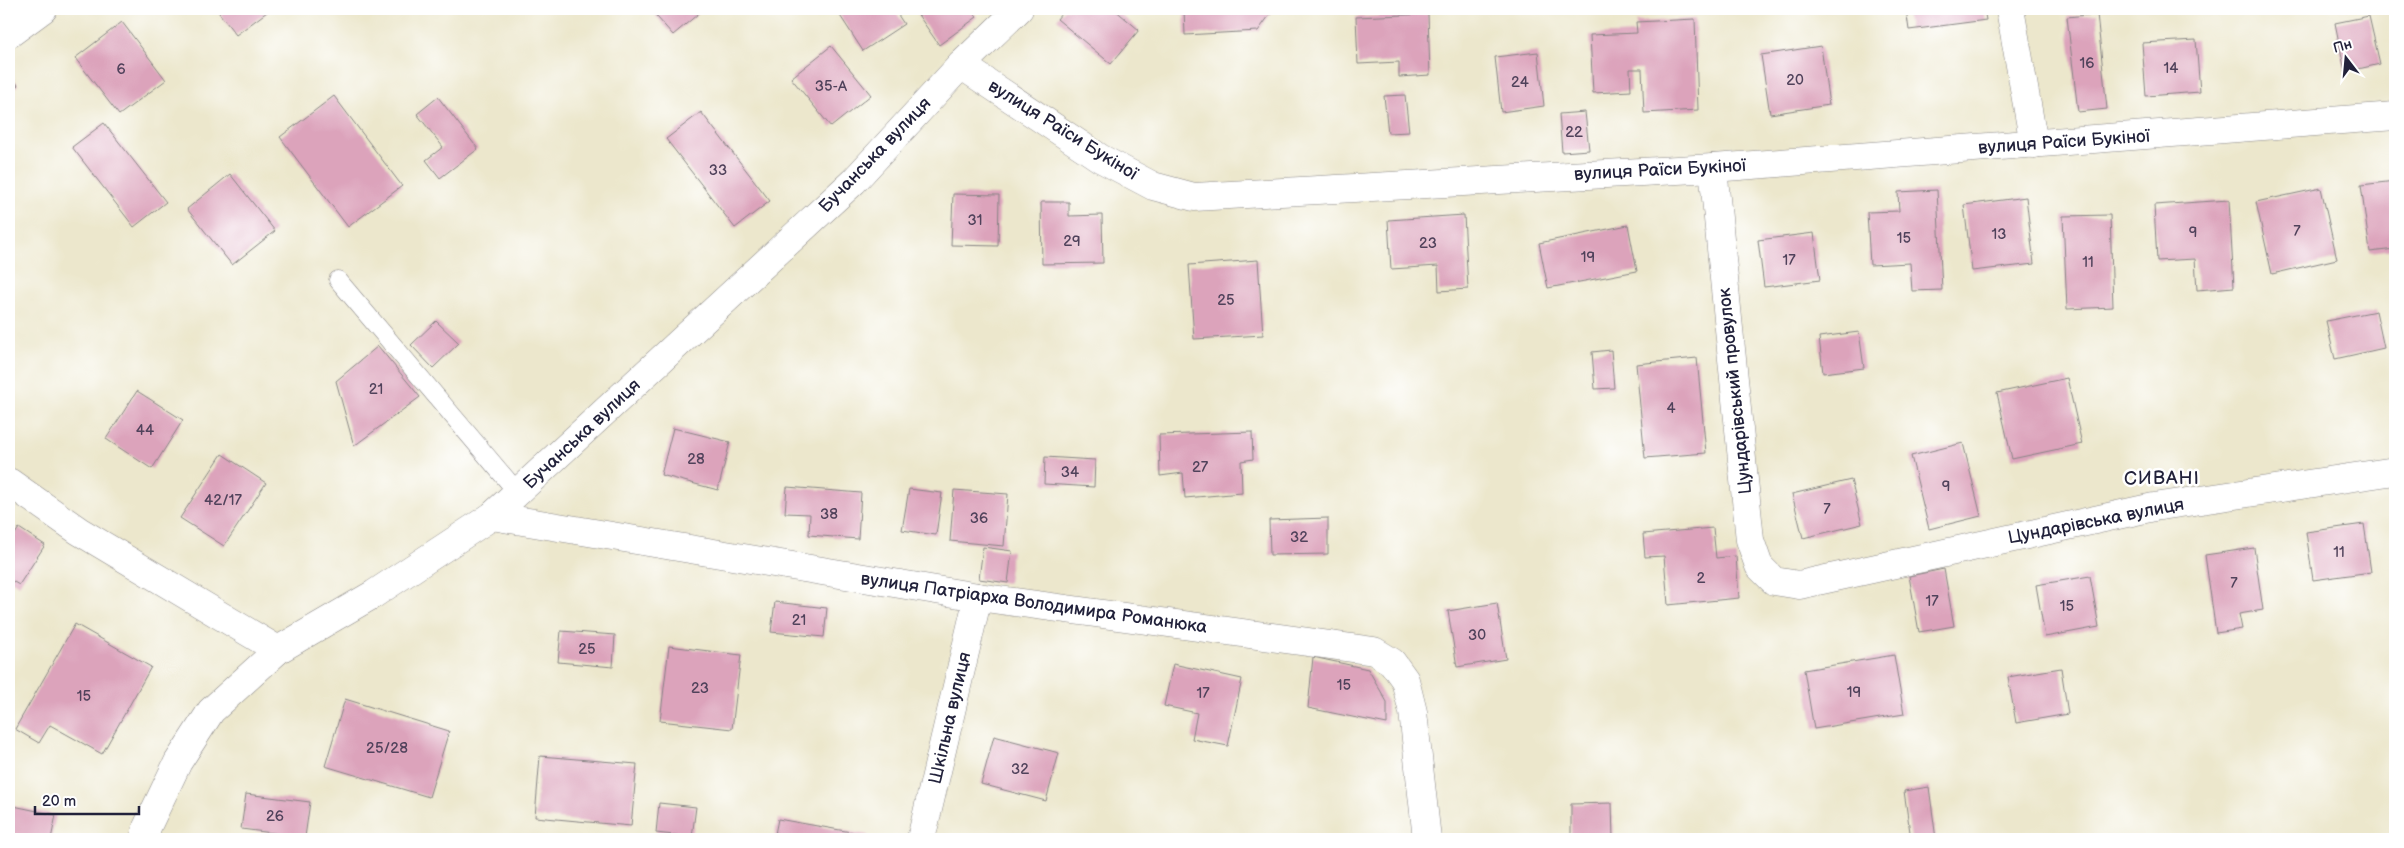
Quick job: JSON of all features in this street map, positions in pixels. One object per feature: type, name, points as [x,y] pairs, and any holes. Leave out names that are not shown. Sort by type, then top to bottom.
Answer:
[{"type":"street","points":[[9,34],[43,9]]},
{"type":"street","name":"Бучанська вулиця","points":[[144,839],[147,827],[178,762],[211,711],[278,650],[374,594],[492,516],[854,181],[961,65],[1019,9]]},
{"type":"street","points":[[2010,9],[2034,144]]},
{"type":"street","name":"вулиця Раїси Букіної","points":[[961,65],[1100,158],[1153,186],[1194,197],[1712,168],[2395,116]]},
{"type":"street","name":"Цундарівський провулок","points":[[1712,168],[1750,540],[1759,566],[1774,581],[1799,585]]},
{"type":"street","name":"Цундарівська вулиця","points":[[1799,585],[2154,507],[2395,470]]},
{"type":"street","points":[[9,482],[79,531],[278,650]]},
{"type":"street","name":"вулиця Патріарха Володимира Романюка","points":[[492,516],[978,597],[1374,652],[1392,662],[1405,680],[1413,712],[1427,839]]},
{"type":"street","name":"Шкільна вулиця","points":[[921,839],[978,597]]},
{"type":"lane","points":[[338,280],[518,493]]},
{"type":"building","points":[[216,9],[271,9],[236,35]]},
{"type":"building","points":[[650,9],[704,9],[673,35]]},
{"type":"building","points":[[841,9],[894,9],[904,24],[863,51],[837,11]]},
{"type":"building","points":[[914,9],[971,9],[977,17],[939,45]]},
{"type":"building","points":[[1065,9],[1114,9],[1139,30],[1111,64],[1057,19]]},
{"type":"building","points":[[1184,9],[1274,9],[1258,31],[1185,35]]},
{"type":"building","points":[[1906,9],[1984,9],[1986,20],[1909,30]]},
{"type":"building","points":[[1428,14],[1430,75],[1399,77],[1399,62],[1358,64],[1356,17]]},
{"type":"building","points":[[2097,14],[2107,109],[2078,112],[2067,17]]},
{"type":"building","points":[[2369,16],[2380,64],[2345,72],[2335,23]]},
{"type":"building","points":[[1695,19],[1698,110],[1644,113],[1642,69],[1630,69],[1631,91],[1593,93],[1590,35],[1637,33],[1636,22]]},
{"type":"building","points":[[122,22],[166,80],[119,115],[75,58]]},
{"type":"building","points":[[2196,40],[2200,92],[2146,96],[2142,43]]},
{"type":"building","points":[[831,46],[871,95],[831,127],[791,78]]},
{"type":"building","points":[[1821,46],[1829,105],[1770,114],[1761,55]]},
{"type":"building","points":[[1538,52],[1544,106],[1501,112],[1495,57]]},
{"type":"building","points":[[9,73],[18,85],[9,92]]},
{"type":"building","points":[[1405,95],[1409,132],[1388,133],[1384,96]]},
{"type":"building","points":[[334,96],[402,186],[348,227],[280,137]]},
{"type":"building","points":[[438,97],[478,149],[440,178],[426,160],[443,147],[417,114]]},
{"type":"building","points":[[701,112],[770,201],[735,228],[666,139]]},
{"type":"building","points":[[1585,112],[1589,150],[1562,152],[1559,114]]},
{"type":"building","points":[[104,123],[166,202],[134,227],[72,147]]},
{"type":"building","points":[[230,174],[275,231],[232,265],[187,209]]},
{"type":"building","points":[[2395,181],[2395,249],[2370,252],[2361,185]]},
{"type":"building","points":[[2321,188],[2337,259],[2272,274],[2256,202]]},
{"type":"building","points":[[1937,190],[1942,290],[1912,291],[1910,263],[1870,265],[1867,212],[1899,211],[1898,192]]},
{"type":"building","points":[[953,194],[999,195],[998,246],[951,245]]},
{"type":"building","points":[[2026,197],[2034,264],[1972,271],[1964,205]]},
{"type":"building","points":[[2229,200],[2234,287],[2197,290],[2195,259],[2157,261],[2154,205]]},
{"type":"building","points":[[1041,202],[1069,202],[1069,216],[1102,215],[1103,263],[1042,264]]},
{"type":"building","points":[[1464,215],[1468,289],[1439,291],[1438,266],[1391,269],[1388,220]]},
{"type":"building","points":[[2110,215],[2113,307],[2067,309],[2063,216]]},
{"type":"building","points":[[1628,225],[1637,271],[1548,288],[1539,243]]},
{"type":"building","points":[[1814,233],[1820,280],[1764,287],[1758,240]]},
{"type":"building","points":[[1258,260],[1263,335],[1194,339],[1189,265]]},
{"type":"building","points":[[2376,311],[2384,348],[2335,359],[2326,321]]},
{"type":"building","points":[[436,321],[459,343],[433,368],[411,345]]},
{"type":"building","points":[[1859,332],[1864,368],[1823,373],[1819,337]]},
{"type":"building","points":[[378,346],[420,397],[354,446],[336,381]]},
{"type":"building","points":[[1611,350],[1614,388],[1595,389],[1592,352]]},
{"type":"building","points":[[1697,358],[1706,453],[1645,458],[1636,364]]},
{"type":"building","points":[[2067,378],[2082,444],[2012,459],[1997,393]]},
{"type":"building","points":[[137,391],[183,420],[152,469],[106,439]]},
{"type":"building","points":[[673,428],[730,442],[718,490],[661,475]]},
{"type":"building","points":[[1252,432],[1253,459],[1241,461],[1242,493],[1185,498],[1183,473],[1160,476],[1159,435]]},
{"type":"building","points":[[1963,443],[1981,516],[1929,529],[1911,456]]},
{"type":"building","points":[[222,454],[266,483],[224,546],[180,518]]},
{"type":"building","points":[[1045,457],[1095,460],[1094,487],[1044,484]]},
{"type":"building","points":[[1851,480],[1862,524],[1803,538],[1792,494]]},
{"type":"building","points":[[787,487],[861,493],[858,539],[809,535],[810,514],[785,513]]},
{"type":"building","points":[[909,489],[942,493],[936,535],[902,530]]},
{"type":"building","points":[[954,490],[1008,494],[1004,546],[950,541]]},
{"type":"building","points":[[1328,518],[1328,554],[1270,555],[1269,520]]},
{"type":"building","points":[[2364,524],[2371,572],[2313,580],[2306,532]]},
{"type":"building","points":[[19,528],[45,545],[19,585],[9,579],[9,543]]},
{"type":"building","points":[[1713,528],[1716,558],[1736,556],[1739,598],[1668,605],[1664,556],[1645,557],[1643,534]]},
{"type":"building","points":[[983,547],[1012,551],[1008,583],[979,579]]},
{"type":"building","points":[[2254,548],[2263,610],[2239,614],[2242,629],[2216,633],[2205,555]]},
{"type":"building","points":[[1944,569],[1954,626],[1919,632],[1909,576]]},
{"type":"building","points":[[2090,576],[2099,627],[2045,637],[2036,585]]},
{"type":"building","points":[[775,602],[827,608],[824,637],[771,632]]},
{"type":"building","points":[[1497,603],[1506,659],[1457,667],[1448,611]]},
{"type":"building","points":[[75,624],[151,667],[102,754],[50,725],[39,743],[15,729]]},
{"type":"building","points":[[561,631],[615,635],[613,667],[558,662]]},
{"type":"building","points":[[669,646],[741,655],[732,729],[660,721]]},
{"type":"building","points":[[1894,655],[1904,714],[1814,729],[1804,670]]},
{"type":"building","points":[[1313,657],[1368,669],[1387,702],[1387,724],[1308,708]]},
{"type":"building","points":[[1173,664],[1242,679],[1228,746],[1192,739],[1197,713],[1164,706]]},
{"type":"building","points":[[2061,668],[2068,714],[2016,723],[2008,677]]},
{"type":"building","points":[[345,699],[449,731],[429,797],[325,766]]},
{"type":"building","points":[[994,736],[1059,753],[1046,801],[981,784]]},
{"type":"building","points":[[540,756],[637,764],[631,826],[535,817]]},
{"type":"building","points":[[1929,787],[1936,839],[1911,839],[1904,791]]},
{"type":"building","points":[[246,794],[310,802],[305,837],[241,829]]},
{"type":"building","points":[[659,803],[696,807],[692,837],[656,833]]},
{"type":"building","points":[[1612,803],[1613,839],[1571,839],[1571,804]]},
{"type":"building","points":[[9,805],[56,815],[51,839],[9,839]]},
{"type":"building","points":[[778,819],[868,835],[867,839],[774,839]]},
{"type":"district","name":"СИВАНІ","points":[[2162,478]]}]
